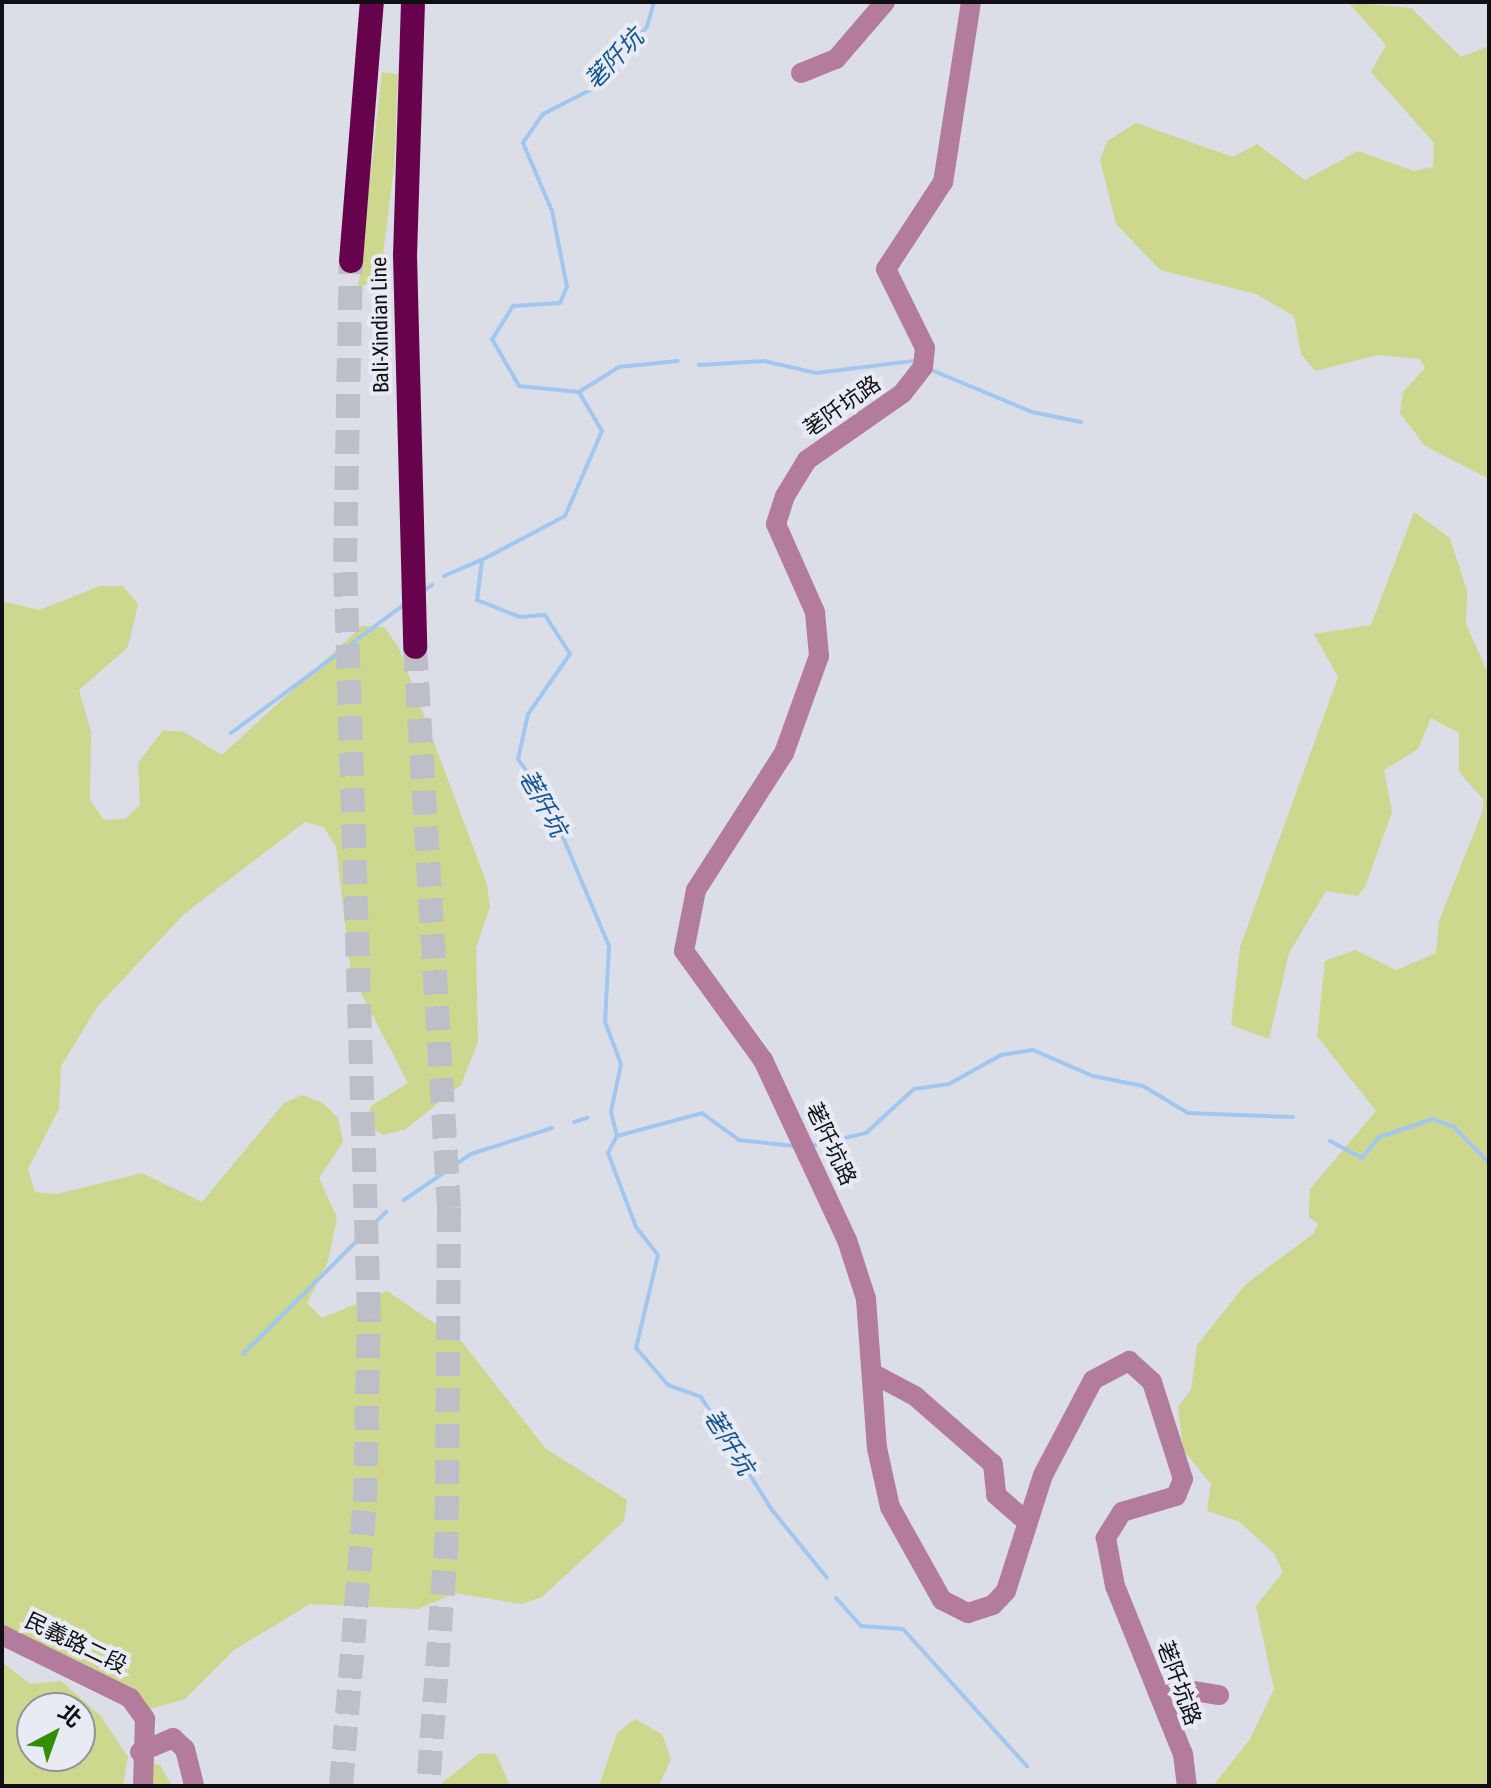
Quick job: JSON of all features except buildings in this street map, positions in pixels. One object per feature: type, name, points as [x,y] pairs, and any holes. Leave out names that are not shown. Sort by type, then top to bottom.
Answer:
[{"type":"highway","name":"Bali-Xindian Line","points":[[351,261],[372,2]]},
{"type":"highway","name":"Bali-Xindian Line","points":[[413,2],[405,255],[415,647]]},
{"type":"street","points":[[801,73],[836,59],[885,2]]},
{"type":"street","name":"荖阡坑路","points":[[971,2],[943,182],[886,269],[925,348],[923,367],[903,393],[807,460],[785,496],[776,524],[815,612],[819,656],[784,753],[714,853],[687,932],[693,972],[763,1060],[806,1143],[866,1299],[872,1373],[890,1507],[942,1600],[968,1613],[993,1605],[1006,1591],[1025,1520],[1093,1380],[1117,1361],[1141,1370],[1164,1402],[1183,1479],[1176,1496],[1122,1512],[1106,1538],[1115,1586],[1157,1685],[1187,1786]]},
{"type":"street","points":[[872,1373],[915,1396],[993,1464],[996,1495],[1025,1520]]},
{"type":"street","name":"民義路二段","points":[[2,1635],[130,1698],[145,1719],[140,1752],[143,1786]]},
{"type":"street","points":[[1157,1685],[1219,1695]]},
{"type":"street","points":[[140,1752],[173,1738],[185,1749],[194,1786]]},
{"type":"green space","points":[[1348,2],[1411,8],[1461,57],[1489,46],[1489,479],[1425,446],[1400,413],[1403,392],[1425,368],[1420,359],[1378,355],[1315,371],[1301,354],[1294,316],[1256,294],[1160,270],[1116,224],[1100,160],[1107,141],[1136,123],[1233,157],[1257,144],[1305,180],[1358,151],[1414,171],[1433,167],[1434,143],[1371,72],[1386,45]]},
{"type":"green space","points":[[382,72],[398,74],[394,166],[381,272],[358,290]]},
{"type":"green space","points":[[1414,512],[1450,538],[1467,591],[1466,624],[1489,676],[1489,1786],[1213,1786],[1250,1739],[1274,1689],[1256,1606],[1283,1572],[1274,1553],[1238,1521],[1207,1511],[1211,1484],[1183,1450],[1178,1407],[1191,1390],[1197,1345],[1246,1284],[1313,1234],[1318,1224],[1309,1217],[1310,1189],[1376,1111],[1317,1036],[1325,961],[1355,950],[1396,970],[1436,953],[1439,921],[1483,810],[1483,799],[1459,772],[1459,733],[1431,718],[1418,749],[1384,770],[1392,812],[1365,887],[1358,896],[1326,891],[1289,953],[1269,1039],[1231,1025],[1240,947],[1338,677],[1314,634],[1371,625]]},
{"type":"green space","points":[[100,586],[123,586],[138,604],[128,647],[79,690],[91,732],[90,800],[104,820],[125,819],[140,805],[138,763],[163,730],[184,732],[222,755],[362,626],[384,627],[398,646],[487,884],[490,907],[476,948],[478,1042],[461,1085],[406,1129],[383,1135],[365,1125],[371,1106],[408,1083],[351,974],[336,847],[324,827],[305,822],[184,914],[98,1006],[61,1066],[59,1109],[28,1169],[35,1192],[57,1194],[142,1173],[202,1202],[284,1103],[302,1095],[323,1103],[338,1118],[343,1142],[319,1178],[337,1218],[328,1261],[307,1303],[322,1318],[387,1291],[462,1342],[546,1449],[627,1500],[624,1521],[542,1597],[521,1604],[456,1593],[418,1609],[310,1604],[234,1650],[185,1699],[146,1710],[2,1629],[2,601],[39,610]]},
{"type":"green space","points":[[2,1662],[30,1684],[61,1681],[74,1692],[16,1692],[16,1772],[96,1772],[96,1712],[128,1757],[123,1786],[2,1786]]},
{"type":"green space","points":[[635,1719],[662,1734],[671,1759],[659,1786],[599,1786],[617,1733]]},
{"type":"green space","points":[[480,1753],[496,1754],[510,1786],[438,1786]]},
{"type":"green space","points":[[141,1761],[160,1765],[172,1786],[140,1786]]},
{"type":"waterway","name":"荖阡坑","points":[[654,2],[647,27],[590,90],[543,114],[523,143],[552,211],[567,287],[560,303],[513,306],[492,339],[519,386],[579,392],[602,431],[565,516],[482,560],[477,600],[520,617],[545,615],[570,654],[528,714],[518,759],[549,804],[609,946],[605,1022],[621,1064],[611,1112],[617,1136],[608,1153],[636,1227],[658,1255],[636,1348],[668,1385],[701,1397],[772,1510],[827,1578]]},
{"type":"waterway","points":[[579,392],[619,367],[678,361]]},
{"type":"waterway","points":[[699,365],[764,361],[816,373],[913,361]]},
{"type":"waterway","points":[[934,371],[1032,412],[1081,422]]},
{"type":"waterway","points":[[444,576],[481,560]]},
{"type":"waterway","points":[[423,591],[432,585]]},
{"type":"waterway","points":[[231,733],[406,603]]},
{"type":"waterway","points":[[811,1146],[866,1133],[914,1089],[949,1084],[1001,1055],[1033,1050],[1093,1076],[1143,1086],[1188,1113],[1293,1117]]},
{"type":"waterway","points":[[617,1136],[702,1113],[739,1140],[794,1146]]},
{"type":"waterway","points":[[574,1122],[587,1118]]},
{"type":"waterway","points":[[1330,1141],[1362,1158],[1379,1137],[1433,1119],[1454,1127],[1489,1163]]},
{"type":"waterway","points":[[404,1200],[471,1154],[552,1128]]},
{"type":"waterway","points":[[243,1354],[386,1212]]},
{"type":"waterway","name":"荖阡坑","points":[[836,1598],[861,1626],[903,1629],[1027,1766]]},
{"type":"tunnel","points":[[341,1786],[365,1502],[369,1316],[345,562],[351,261]]},
{"type":"tunnel","points":[[415,647],[449,1208],[447,1535],[428,1786]]}]
